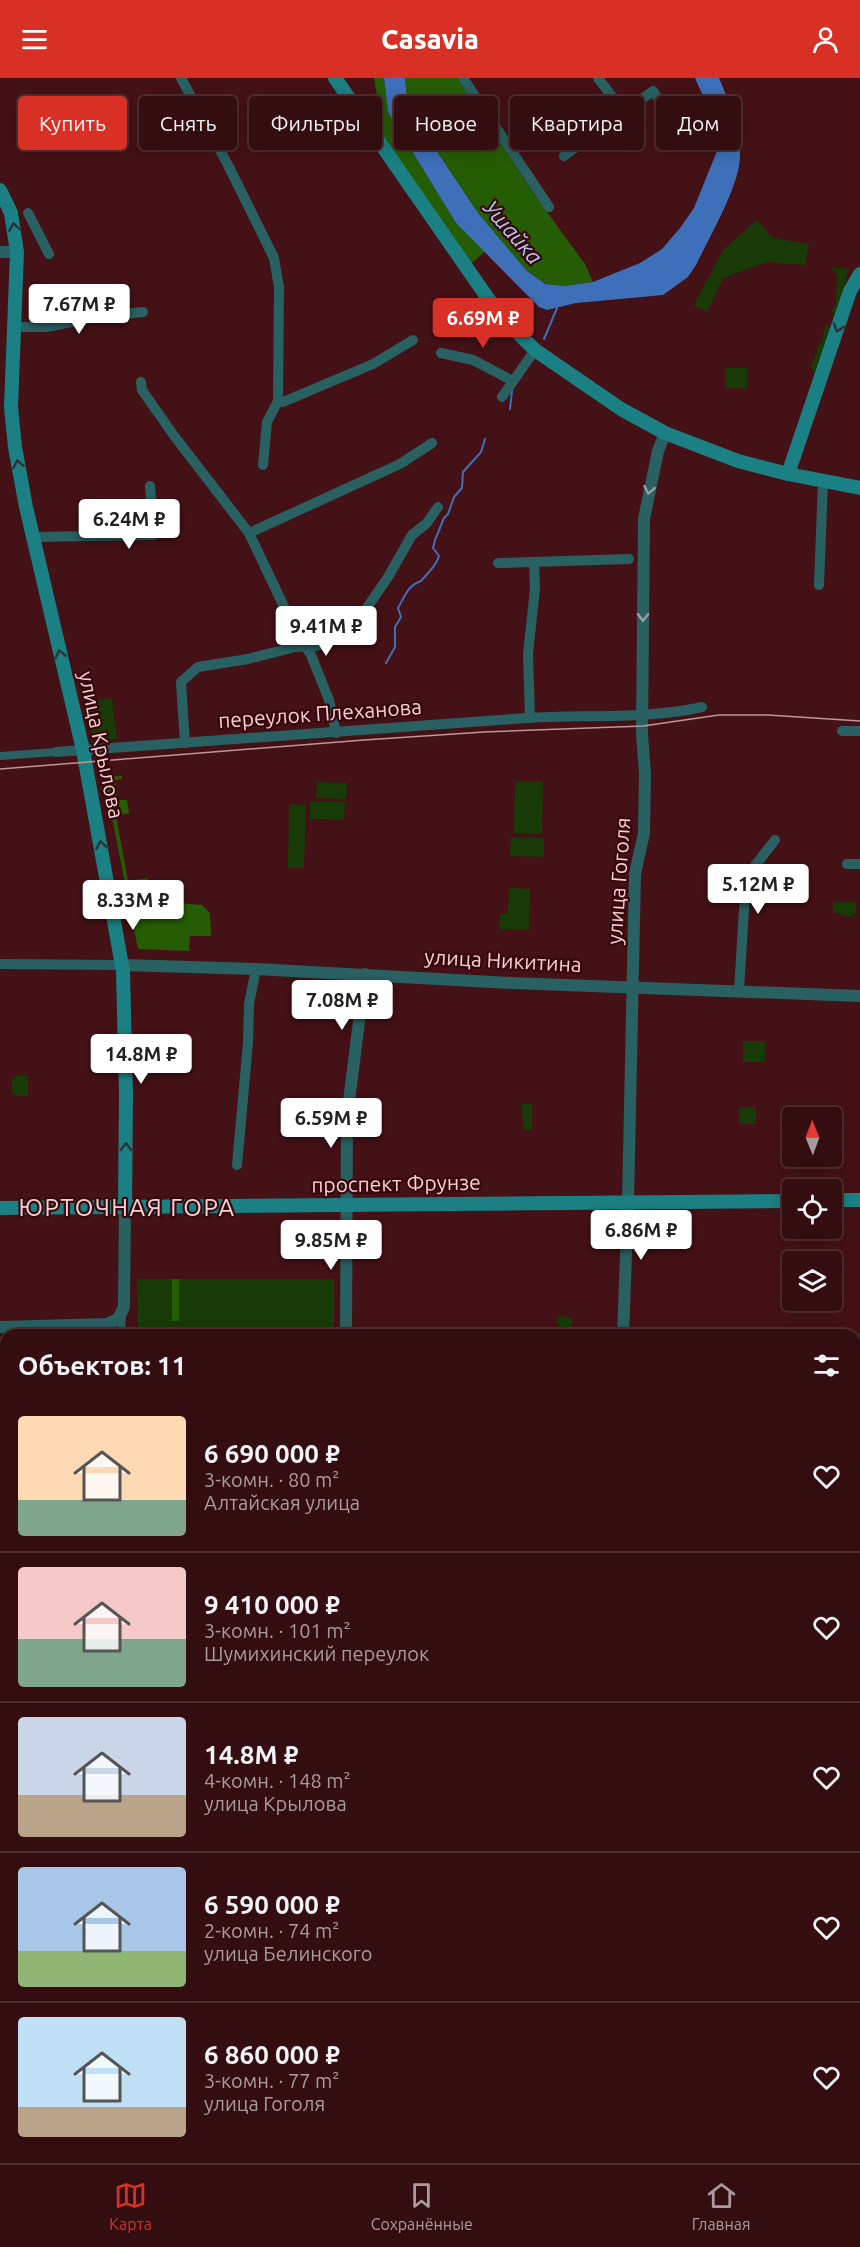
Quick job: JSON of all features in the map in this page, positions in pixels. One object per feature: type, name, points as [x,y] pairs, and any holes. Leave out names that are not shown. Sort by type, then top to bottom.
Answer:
[{"type":"main road","points":[[335,78],[487,297],[505,320],[535,350],[621,409],[665,433],[738,461],[788,474],[860,488]]},
{"type":"main road","name":"улица Крылова","points":[[0,190],[11,213],[16,252],[12,327],[12,417],[15,447],[33,537],[83,750],[123,965],[126,1104],[125,1206]]},
{"type":"main road","points":[[788,474],[850,291],[860,274]]},
{"type":"main road","points":[[842,1200],[860,1200]]},
{"type":"main road","name":"проспект Фрунзе","points":[[0,1208],[782,1201]]},
{"type":"street","points":[[181,78],[229,166],[274,258],[279,287],[278,401],[267,422],[263,465]]},
{"type":"street","points":[[463,78],[549,207]]},
{"type":"street","points":[[598,78],[612,96]]},
{"type":"street","points":[[644,97],[653,91],[656,96]]},
{"type":"street","points":[[564,156],[572,150]]},
{"type":"street","points":[[28,213],[49,254]]},
{"type":"street","points":[[0,252],[16,252]]},
{"type":"street","points":[[12,327],[46,327],[96,317],[143,312]]},
{"type":"street","points":[[278,401],[283,402],[374,364],[413,340]]},
{"type":"street","points":[[502,397],[535,350]]},
{"type":"street","points":[[441,353],[473,360],[513,381]]},
{"type":"street","points":[[141,382],[142,390],[175,437],[249,533],[297,634],[307,647],[329,700],[336,733]]},
{"type":"street","name":"улица Гоголя","points":[[623,1329],[635,874],[644,833],[644,519],[657,451],[665,433]]},
{"type":"street","points":[[249,533],[400,464],[432,443]]},
{"type":"street","points":[[819,585],[823,481]]},
{"type":"street","points":[[33,537],[154,535],[150,486]]},
{"type":"street","points":[[185,743],[181,682],[198,667],[248,659],[295,646],[317,646],[362,615],[388,577],[411,535],[427,523],[438,507]]},
{"type":"street","points":[[498,563],[629,559]]},
{"type":"street","points":[[530,718],[528,654],[535,589],[534,561]]},
{"type":"street","name":"переулок Плеханова","points":[[0,756],[530,718],[672,714],[702,707]]},
{"type":"street","points":[[842,731],[860,732]]},
{"type":"street","points":[[740,991],[746,876],[774,840]]},
{"type":"street","points":[[847,864],[860,864]]},
{"type":"street","name":"улица Никитина","points":[[0,964],[256,969],[502,982],[860,996]]},
{"type":"street","points":[[237,1165],[248,1043],[249,1004],[256,969]]},
{"type":"street","points":[[346,1329],[347,1109],[365,974]]},
{"type":"street","name":"улица Крылова","points":[[122,1315],[125,1206]]},
{"type":"street","points":[[0,1326],[107,1324],[114,1322],[122,1315]]},
{"type":"street","points":[[122,1315],[122,1329]]},
{"type":"green space","points":[[374,78],[384,78],[388,112],[394,122],[394,150],[411,150],[456,223],[485,252],[470,264],[382,136],[382,96],[377,96]]},
{"type":"green space","points":[[405,78],[457,78],[469,96],[407,96]]},
{"type":"green space","points":[[498,140],[585,264],[593,282],[564,286],[545,284],[527,271],[478,213],[436,150],[498,150]]},
{"type":"green space","points":[[757,220],[773,238],[809,244],[805,265],[767,262],[723,278],[707,312],[694,305],[723,250]]},
{"type":"green space","points":[[830,267],[849,269],[835,314],[830,313],[836,303],[837,275]]},
{"type":"green space","points":[[825,326],[831,327],[815,372],[811,367],[819,344],[821,344]]},
{"type":"green space","points":[[725,368],[747,368],[747,388],[725,388]]},
{"type":"green space","points":[[112,698],[117,739],[93,741],[84,701]]},
{"type":"green space","points":[[122,776],[122,779],[115,780],[117,800],[127,800],[129,813],[116,816],[128,881],[147,878],[150,888],[162,896],[179,903],[202,905],[210,913],[211,936],[190,936],[189,951],[138,949],[104,777]]},
{"type":"green space","points":[[515,781],[543,781],[542,834],[514,833]]},
{"type":"green space","points":[[317,782],[347,783],[346,799],[316,798]]},
{"type":"green space","points":[[310,801],[345,802],[344,820],[310,819]]},
{"type":"green space","points":[[289,804],[306,805],[304,868],[288,868]]},
{"type":"green space","points":[[511,837],[544,838],[544,857],[510,856]]},
{"type":"green space","points":[[509,888],[530,889],[529,930],[499,929],[500,914],[508,914]]},
{"type":"green space","points":[[833,902],[856,902],[856,913],[850,917],[833,913]]},
{"type":"green space","points":[[743,1041],[765,1041],[765,1062],[743,1062]]},
{"type":"green space","points":[[16,1076],[28,1076],[28,1096],[16,1096],[12,1093],[12,1079]]},
{"type":"green space","points":[[522,1104],[532,1104],[532,1130],[523,1130]]},
{"type":"green space","points":[[739,1107],[756,1107],[756,1124],[739,1124]]},
{"type":"green space","points":[[137,1279],[334,1279],[334,1329],[138,1329]]},
{"type":"green space","points":[[172,1279],[179,1279],[179,1321],[172,1321]]},
{"type":"green space","points":[[557,1316],[572,1317],[572,1329],[557,1329]]},
{"type":"water","points":[[384,78],[405,78],[407,96],[394,96],[394,122],[388,112]]},
{"type":"water","points":[[695,78],[719,78],[726,96],[703,96]]},
{"type":"water","points":[[411,150],[436,150],[478,213],[527,271],[545,284],[564,286],[593,282],[640,263],[662,249],[694,208],[717,150],[740,150],[739,166],[730,195],[696,265],[688,277],[663,295],[576,303],[547,310],[539,307],[456,223]]},
{"type":"waterway","points":[[544,339],[557,308]]},
{"type":"waterway","points":[[510,409],[512,391]]},
{"type":"waterway","points":[[386,663],[395,647],[395,627],[401,617],[398,608],[409,589],[421,581],[436,563],[439,556],[433,548],[435,540],[454,497],[462,488],[463,472],[481,452],[485,439]]},
{"type":"tram line","points":[[0,769],[364,740],[484,732],[643,726],[719,715],[768,715],[860,721]]},
{"type":"district","name":"ЮРТОЧНАЯ ГОРА","points":[[127,1208]]},
{"type":"water label","name":"Ушайка","points":[[513,232]]}]
